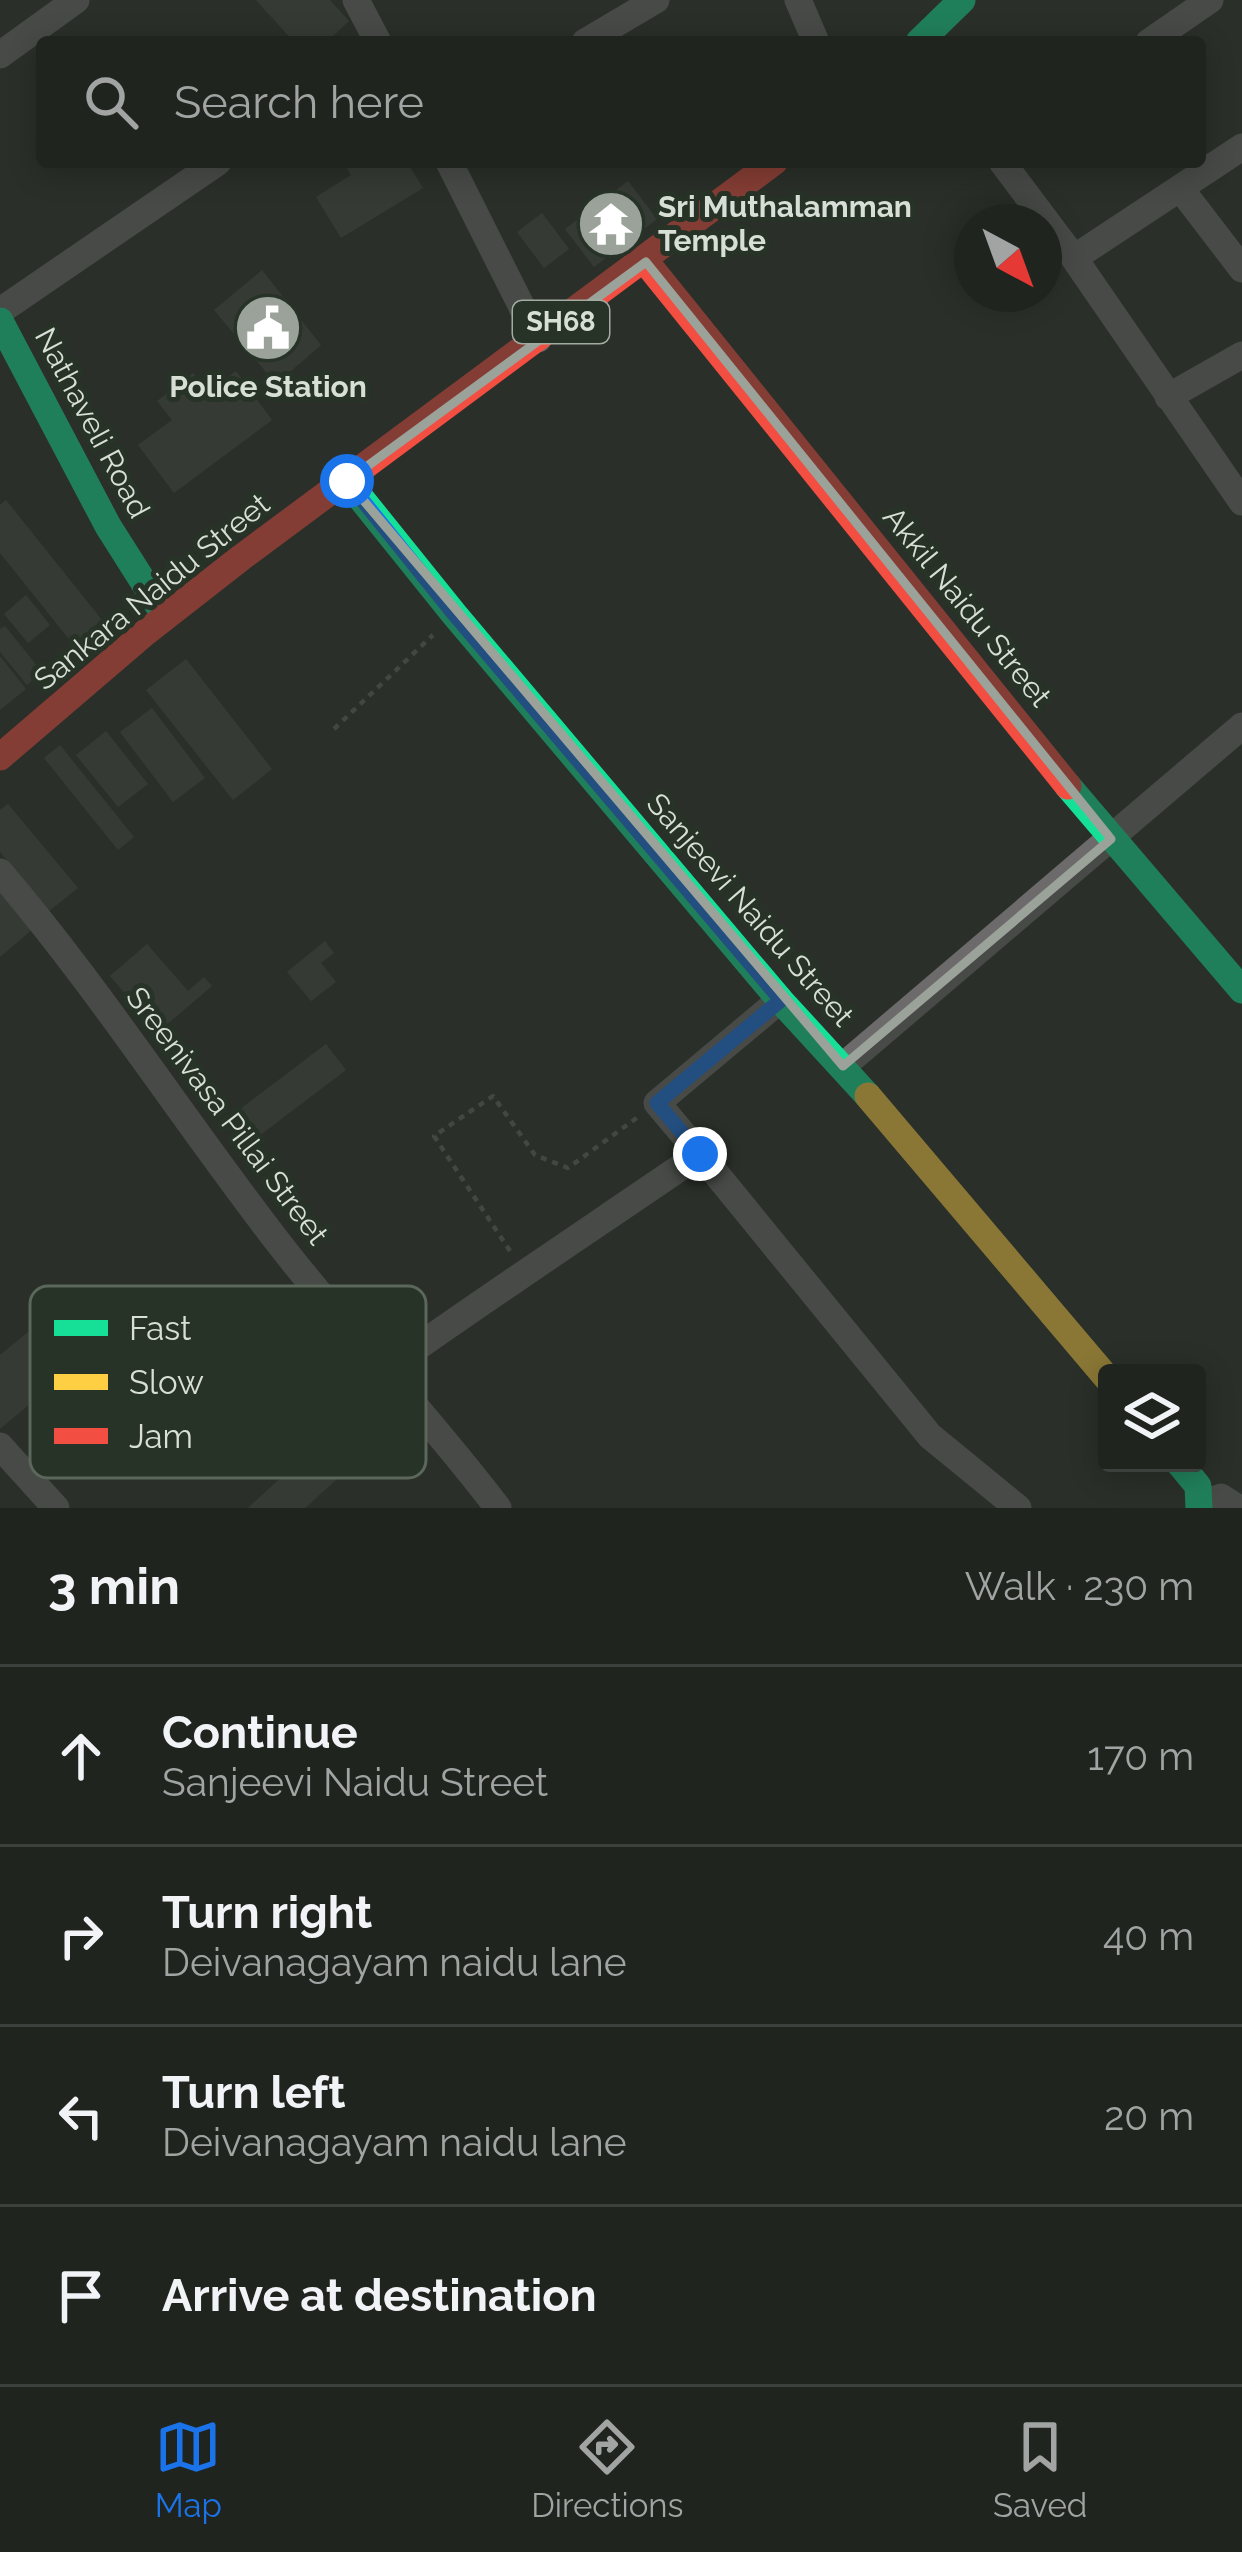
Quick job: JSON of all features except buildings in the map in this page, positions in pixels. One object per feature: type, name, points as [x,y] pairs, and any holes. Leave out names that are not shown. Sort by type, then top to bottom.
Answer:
[{"type":"main road","points":[[925,36],[962,0]]},
{"type":"main road","name":"SH68","points":[[347,481],[766,168]]},
{"type":"main road","name":"Akkil Naidu Street","points":[[646,262],[1111,839],[1242,990]]},
{"type":"main road","name":"Nathaveli Road","points":[[2,328],[108,526],[165,616]]},
{"type":"main road","name":"Sankara Naidu Street","points":[[0,758],[165,616],[347,481]]},
{"type":"main road","name":"Sanjeevi Naidu Street","points":[[347,481],[781,1000],[843,1066],[1098,1367]]},
{"type":"main road","points":[[1189,1472],[1216,1497]]},
{"type":"street","points":[[0,55],[76,0]]},
{"type":"street","points":[[356,0],[375,36]]},
{"type":"street","points":[[595,36],[656,0]]},
{"type":"street","points":[[798,0],[813,36]]},
{"type":"street","points":[[1158,36],[1210,0]]},
{"type":"street","points":[[1074,258],[1242,147]]},
{"type":"street","points":[[2,328],[210,168]]},
{"type":"street","points":[[452,168],[538,339]]},
{"type":"street","points":[[1006,168],[1242,502]]},
{"type":"street","points":[[1180,188],[1242,269]]},
{"type":"street","points":[[1168,397],[1242,355]]},
{"type":"street","points":[[843,1066],[1242,726]]},
{"type":"street","name":"Sreenivasa Pillai Street","points":[[0,872],[41,920],[195,1134],[314,1286]]},
{"type":"street","points":[[781,1000],[657,1103],[930,1436],[1018,1508]]},
{"type":"street","points":[[426,1341],[700,1154]]},
{"type":"street","name":"Sreenivasa Pillai Street","points":[[426,1420],[498,1508]]},
{"type":"street","points":[[0,1447],[56,1508]]},
{"type":"path","points":[[334,730],[454,614]]},
{"type":"path","points":[[524,1272],[434,1136],[493,1096],[536,1155],[568,1168],[657,1103]]},
{"type":"highlighted area","points":[[646,262],[1111,839],[843,1066],[347,481]]},
{"type":"traffic: fast","points":[[925,36],[962,0]]},
{"type":"traffic: fast","points":[[0,321],[108,526],[165,616]]},
{"type":"traffic: fast","points":[[347,481],[780,1000],[868,1096]]},
{"type":"traffic: fast","points":[[1068,786],[1242,990]]},
{"type":"traffic: fast","points":[[1186,1472],[1198,1486],[1199,1508]]},
{"type":"traffic: slow","points":[[868,1096],[1098,1367]]},
{"type":"traffic: jam","points":[[0,757],[242,557],[766,168]]},
{"type":"traffic: jam","points":[[646,262],[1068,786]]},
{"type":"place","name":"Sri Muthalamman Temple","points":[[611,224]]},
{"type":"place","name":"Police Station","points":[[268,328]]},
{"type":"route","points":[[347,481],[781,1000],[657,1103],[700,1154]]}]
